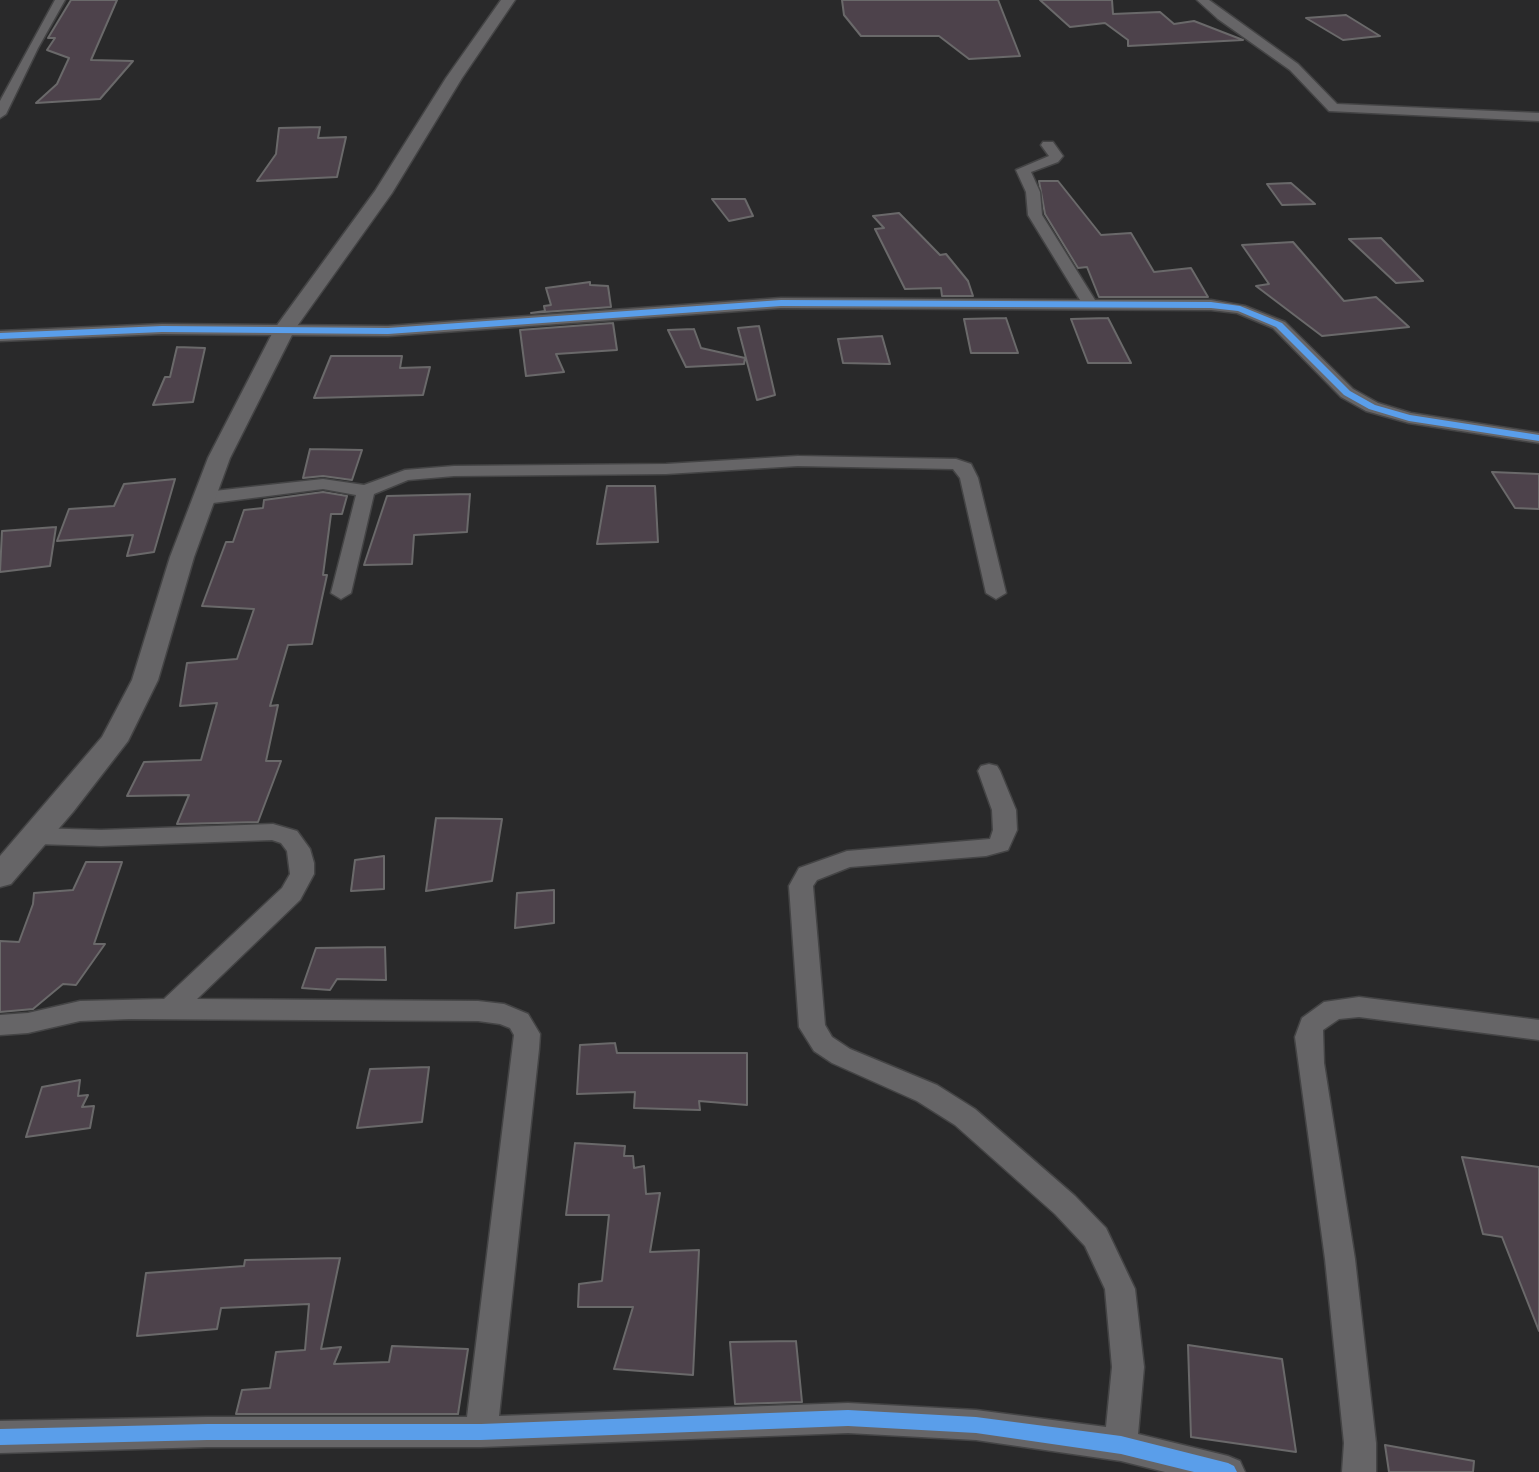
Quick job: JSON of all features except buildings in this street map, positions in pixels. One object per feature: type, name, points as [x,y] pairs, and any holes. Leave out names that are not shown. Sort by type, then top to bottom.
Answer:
[{"type":"street","points":[[0,114],[60,0]]},
{"type":"street","points":[[0,876],[114,741],[145,680],[182,557],[219,458],[285,328],[383,193],[454,78],[508,0]]},
{"type":"street","points":[[1202,0],[1294,67],[1333,108],[1539,117]]},
{"type":"street","points":[[0,72],[21,72]]},
{"type":"street","points":[[1048,145],[1056,156],[1053,159],[1023,170],[1033,192],[1035,215],[1090,304]]},
{"type":"street","points":[[0,336],[162,329],[388,331],[781,303],[1211,305],[1250,312],[1279,325],[1347,393],[1372,407],[1409,418],[1539,438]]},
{"type":"street","points":[[205,498],[323,484],[366,491],[405,475],[454,471],[666,469],[798,461],[956,464],[965,468],[969,478],[996,593]]},
{"type":"street","points":[[341,593],[366,491]]},
{"type":"street","points":[[989,771],[1004,810],[1005,830],[1000,844],[986,848],[847,859],[808,874],[801,886],[812,1027],[823,1044],[841,1056],[927,1093],[965,1117],[1065,1205],[1096,1237],[1120,1289],[1128,1367],[1121,1445]]},
{"type":"street","points":[[36,836],[101,838],[273,832],[289,837],[302,863],[302,874],[291,894],[170,1009]]},
{"type":"street","points":[[1359,1472],[1360,1443],[1340,1259],[1308,1037],[1311,1025],[1333,1009],[1359,1007],[1539,1030]]},
{"type":"street","points":[[0,1025],[28,1023],[80,1011],[170,1009],[478,1011],[504,1014],[519,1021],[527,1034],[526,1049],[481,1432]]},
{"type":"street","points":[[0,1437],[207,1432],[481,1432],[848,1418],[976,1425],[1121,1445],[1228,1472]]},
{"type":"cycle path","points":[[0,336],[162,329],[388,331],[781,303],[1211,305],[1240,309],[1279,325],[1347,393],[1372,407],[1409,418],[1539,438]]},
{"type":"cycle path","points":[[0,1437],[207,1432],[481,1432],[848,1418],[976,1425],[1121,1445],[1228,1472]]}]
